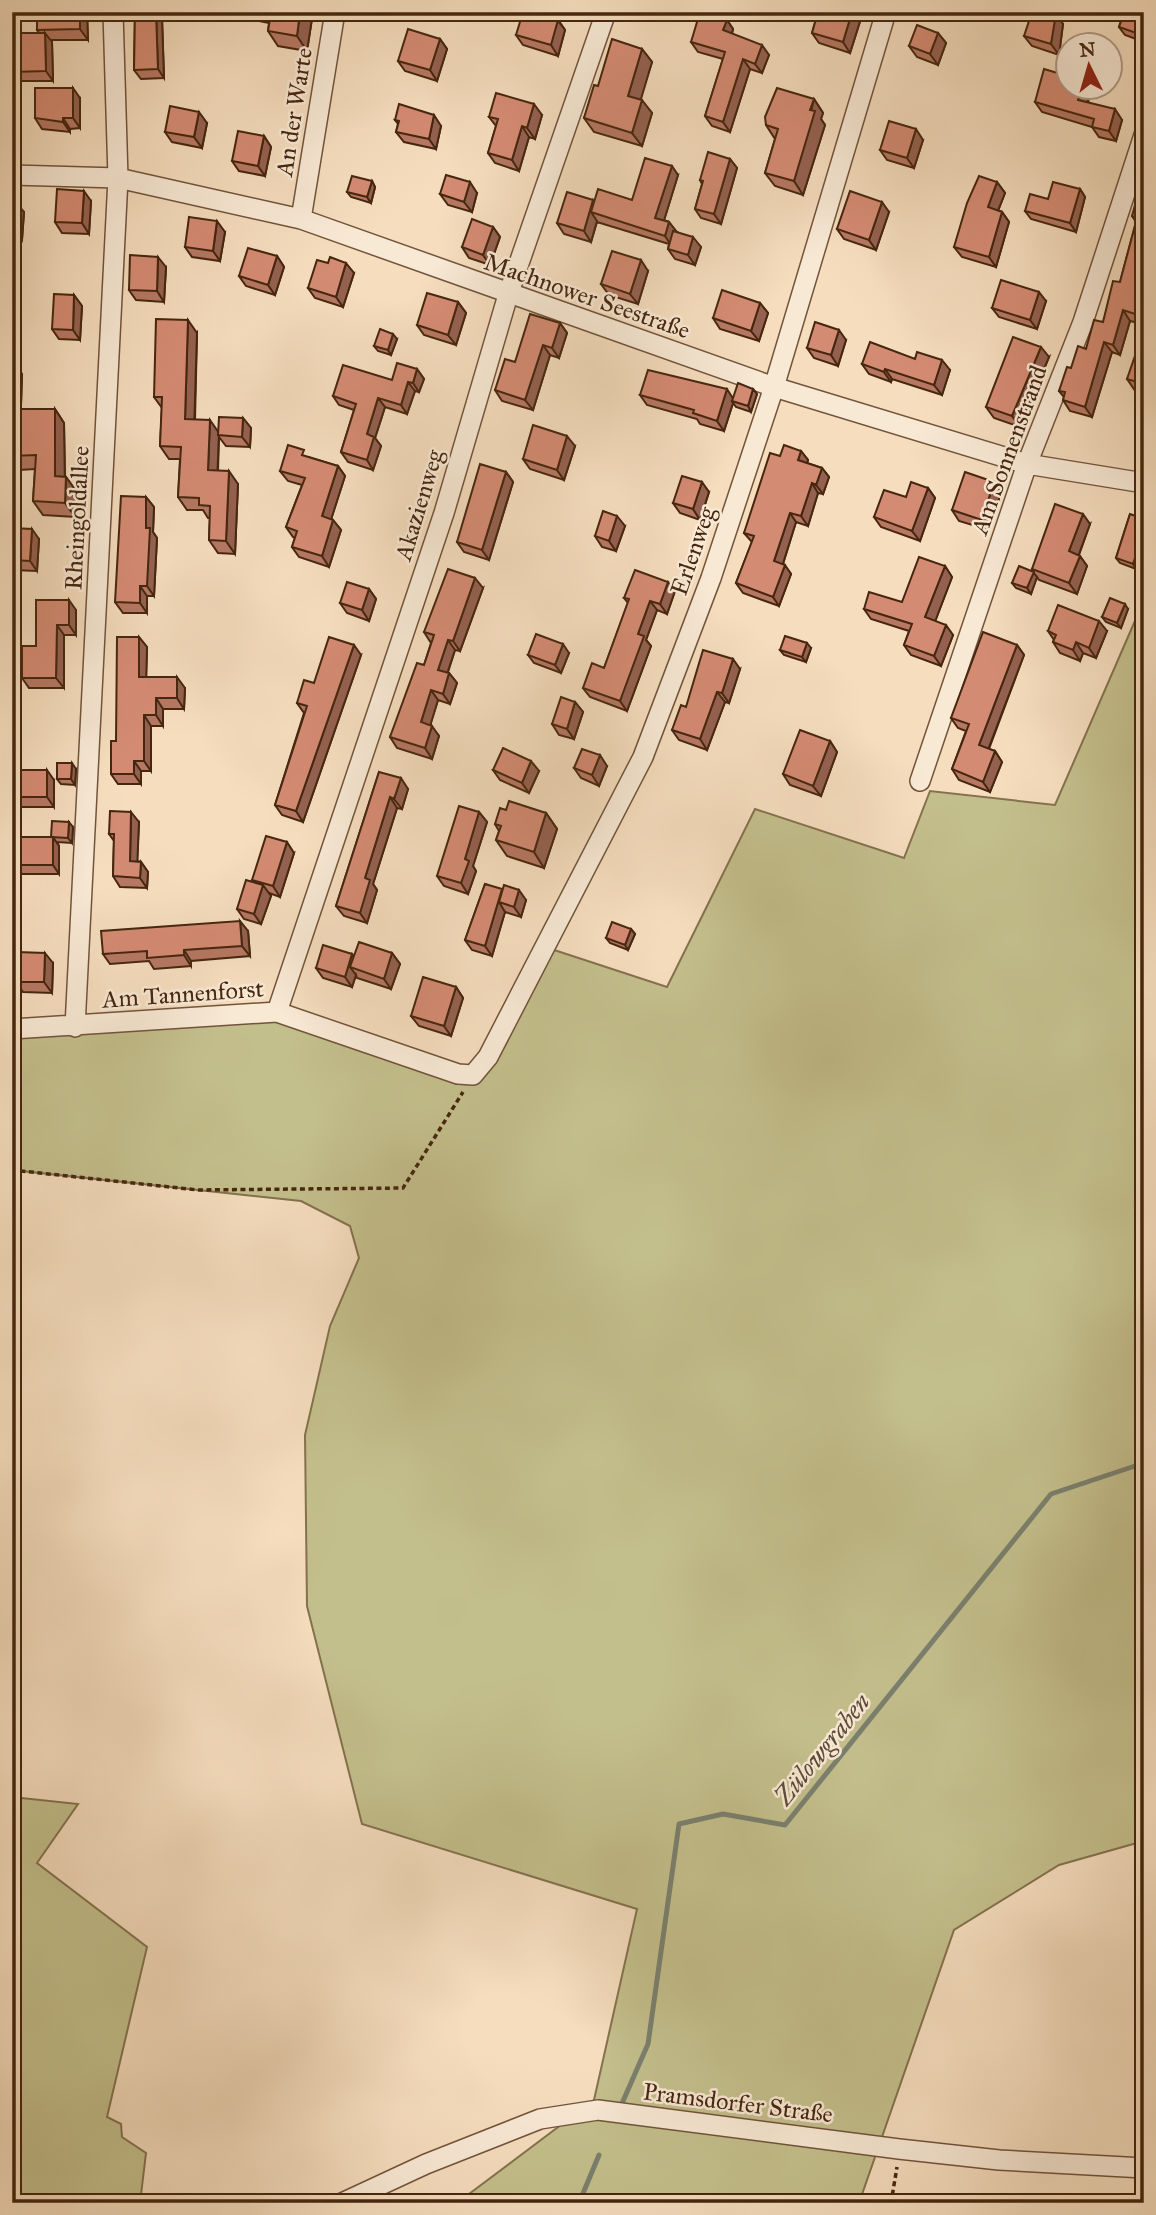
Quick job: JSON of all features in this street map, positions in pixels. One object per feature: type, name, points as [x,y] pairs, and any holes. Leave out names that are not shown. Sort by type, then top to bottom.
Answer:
[{"type":"street","name":"Rheingoldallee","points":[[75,1027],[118,178],[113,12]]},
{"type":"street","name":"An der Warte","points":[[301,219],[335,12]]},
{"type":"street","name":"Akazienweg","points":[[277,1012],[444,513],[508,295],[606,12]]},
{"type":"street","name":"Erlenweg","points":[[473,1075],[488,1058],[643,757],[711,578],[774,387],[886,12]]},
{"type":"street","name":"Am Sonnenstrand","points":[[920,781],[1027,464],[1083,323],[1144,135]]},
{"type":"street","name":"Machnower Seestraße","points":[[12,175],[118,178],[301,219],[508,295],[774,387],[1027,464],[1144,483]]},
{"type":"street","name":"Am Tannenforst","points":[[12,1029],[277,1012],[458,1073],[473,1075]]},
{"type":"street","name":"Pramsdorfer Straße","points":[[342,2203],[426,2164],[540,2119],[598,2110],[999,2160],[1144,2168]]},
{"type":"path","points":[[12,1170],[198,1190],[403,1188],[473,1075]]},
{"type":"path","points":[[891,2203],[899,2149]]},
{"type":"shaded area","points":[[1144,600],[1144,1841],[1059,1865],[954,1930],[859,2203],[457,2203],[594,2100],[637,1909],[362,1824],[307,1606],[305,1435],[330,1326],[359,1258],[350,1226],[301,1201],[12,1170],[12,1029],[277,1012],[473,1075],[545,947],[667,987],[755,809],[904,858],[930,791],[1055,805]]},
{"type":"shaded area","points":[[12,1797],[78,1804],[37,1863],[147,1947],[107,2117],[121,2124],[122,2137],[146,2153],[140,2203],[12,2203]]},
{"type":"building","points":[[37,12],[80,12],[80,29],[37,30]]},
{"type":"building","points":[[135,12],[156,12],[158,69],[134,70]]},
{"type":"building","points":[[271,12],[300,12],[297,36],[268,31]]},
{"type":"building","points":[[523,12],[552,12],[550,17],[558,20],[551,45],[516,35]]},
{"type":"building","points":[[700,12],[727,20],[723,30],[762,45],[755,64],[743,59],[723,122],[705,116],[725,52],[691,42]]},
{"type":"building","points":[[818,12],[852,12],[843,42],[812,33]]},
{"type":"building","points":[[1032,12],[1056,14],[1051,44],[1024,36]]},
{"type":"building","points":[[1123,12],[1139,12],[1138,17],[1144,21],[1139,34],[1119,27]]},
{"type":"building","points":[[917,25],[938,33],[930,54],[909,46]]},
{"type":"building","points":[[408,29],[440,39],[430,70],[398,61]]},
{"type":"building","points":[[12,33],[45,33],[46,71],[12,72]]},
{"type":"building","points":[[612,39],[642,49],[628,96],[642,100],[632,133],[584,118],[594,85],[598,86]]},
{"type":"building","points":[[1044,69],[1054,72],[1054,102],[1086,102],[1115,109],[1109,131],[1092,127],[1094,119],[1035,102]]},
{"type":"building","points":[[35,88],[73,88],[73,118],[63,118],[63,122],[35,118]]},
{"type":"building","points":[[777,88],[814,99],[810,110],[815,111],[794,181],[765,173],[778,129],[766,125],[765,117]]},
{"type":"building","points":[[496,93],[534,104],[527,128],[522,126],[512,160],[488,153],[498,119],[489,117]]},
{"type":"building","points":[[399,104],[434,115],[429,139],[396,132],[399,121],[395,120]]},
{"type":"building","points":[[170,106],[199,112],[194,137],[165,132]]},
{"type":"building","points":[[889,121],[916,129],[907,158],[880,150]]},
{"type":"building","points":[[238,131],[264,136],[258,166],[232,161]]},
{"type":"building","points":[[708,152],[730,159],[714,214],[695,209]]},
{"type":"building","points":[[645,158],[672,166],[655,218],[669,222],[665,236],[591,212],[598,189],[632,200]]},
{"type":"building","points":[[446,175],[470,182],[464,202],[440,194]]},
{"type":"building","points":[[352,176],[372,181],[367,197],[347,192]]},
{"type":"building","points":[[979,176],[997,182],[988,207],[1002,212],[989,257],[954,247],[967,203]]},
{"type":"building","points":[[1053,182],[1080,189],[1070,223],[1025,211],[1030,194],[1048,199]]},
{"type":"building","points":[[57,189],[84,191],[82,223],[55,222]]},
{"type":"building","points":[[850,191],[882,202],[869,240],[837,229]]},
{"type":"building","points":[[567,192],[593,200],[584,231],[557,223]]},
{"type":"building","points":[[1137,198],[1144,200],[1144,280],[1135,314],[1123,310],[1113,345],[1104,342],[1085,407],[1063,400],[1065,392],[1059,391],[1067,367],[1071,368],[1078,346],[1086,349],[1094,320],[1103,322],[1113,281],[1120,282],[1137,218],[1132,216]]},
{"type":"building","points":[[12,202],[16,202],[15,229],[12,229]]},
{"type":"building","points":[[189,217],[217,221],[213,251],[185,247]]},
{"type":"building","points":[[472,219],[493,227],[483,255],[462,247]]},
{"type":"building","points":[[673,231],[693,237],[688,255],[668,249]]},
{"type":"building","points":[[248,248],[277,256],[268,285],[239,276]]},
{"type":"building","points":[[612,251],[641,260],[630,294],[601,284]]},
{"type":"building","points":[[130,255],[158,257],[157,291],[129,290]]},
{"type":"building","points":[[330,257],[346,263],[336,297],[308,288],[317,260],[328,263]]},
{"type":"building","points":[[1001,280],[1039,292],[1030,320],[992,308]]},
{"type":"building","points":[[722,290],[760,303],[751,331],[713,318]]},
{"type":"building","points":[[427,293],[458,302],[448,335],[417,325]]},
{"type":"building","points":[[54,294],[74,295],[73,330],[52,329]]},
{"type":"building","points":[[530,314],[560,323],[552,348],[543,345],[525,400],[495,390],[505,359],[515,362]]},
{"type":"building","points":[[156,319],[188,320],[185,419],[210,420],[208,470],[229,471],[226,541],[209,540],[210,506],[199,505],[199,498],[178,497],[181,447],[160,446],[162,397],[154,397]]},
{"type":"building","points":[[815,322],[839,330],[831,355],[807,348]]},
{"type":"building","points":[[380,329],[393,334],[388,350],[374,346]]},
{"type":"building","points":[[1013,337],[1041,347],[1012,416],[986,407]]},
{"type":"building","points":[[870,342],[915,359],[917,352],[942,360],[934,385],[862,364]]},
{"type":"building","points":[[1138,347],[1144,349],[1144,384],[1127,379]]},
{"type":"building","points":[[397,363],[417,369],[413,383],[408,382],[401,405],[378,398],[367,434],[374,437],[367,460],[341,452],[356,404],[333,396],[343,365],[392,380]]},
{"type":"building","points":[[12,364],[15,364],[14,395],[12,395]]},
{"type":"building","points":[[648,370],[727,389],[717,421],[693,413],[694,410],[640,395]]},
{"type":"building","points":[[738,383],[753,389],[748,406],[732,401]]},
{"type":"building","points":[[12,409],[55,409],[55,476],[66,477],[65,503],[33,501],[36,455],[12,456]]},
{"type":"building","points":[[219,417],[243,418],[242,437],[218,435]]},
{"type":"building","points":[[533,425],[567,436],[557,470],[523,459]]},
{"type":"building","points":[[288,445],[304,450],[302,455],[338,466],[322,516],[333,520],[322,556],[292,547],[297,531],[286,527],[305,478],[280,471]]},
{"type":"building","points":[[784,445],[801,451],[798,460],[822,468],[816,485],[812,483],[801,516],[790,513],[774,561],[785,565],[773,597],[736,583],[754,536],[744,533],[770,453],[780,456]]},
{"type":"building","points":[[480,464],[506,472],[482,550],[457,542]]},
{"type":"building","points":[[965,472],[994,482],[982,520],[952,510]]},
{"type":"building","points":[[682,476],[702,482],[693,509],[673,503]]},
{"type":"building","points":[[911,482],[928,488],[912,531],[874,517],[884,490],[906,497]]},
{"type":"building","points":[[121,496],[146,497],[146,528],[150,528],[147,586],[140,586],[140,603],[115,602]]},
{"type":"building","points":[[1055,504],[1083,514],[1069,551],[1080,556],[1069,583],[1032,569]]},
{"type":"building","points":[[603,511],[617,516],[609,541],[595,536]]},
{"type":"building","points":[[1130,514],[1144,519],[1144,531],[1133,564],[1116,558]]},
{"type":"building","points":[[12,528],[32,529],[30,561],[12,560]]},
{"type":"building","points":[[919,557],[945,566],[925,617],[946,625],[934,656],[904,645],[912,624],[864,609],[869,592],[902,602]]},
{"type":"building","points":[[1019,566],[1034,572],[1027,588],[1012,583]]},
{"type":"building","points":[[448,569],[475,578],[453,641],[448,640],[438,670],[449,673],[443,694],[431,690],[421,722],[432,726],[425,748],[390,737],[417,663],[424,665],[434,635],[424,632]]},
{"type":"building","points":[[635,570],[668,582],[660,604],[650,601],[638,634],[644,636],[620,701],[583,688],[592,663],[604,668],[629,599],[624,598]]},
{"type":"building","points":[[347,582],[369,589],[362,610],[340,603]]},
{"type":"building","points":[[1110,598],[1125,604],[1117,623],[1102,617]]},
{"type":"building","points":[[36,600],[69,600],[69,625],[57,625],[56,678],[22,678],[22,646],[36,646]]},
{"type":"building","points":[[1058,605],[1099,621],[1089,648],[1076,642],[1073,650],[1053,642],[1056,635],[1048,631]]},
{"type":"building","points":[[983,632],[1017,645],[979,745],[995,751],[983,782],[952,769],[969,724],[951,718]]},
{"type":"building","points":[[536,634],[563,644],[555,665],[528,655]]},
{"type":"building","points":[[785,636],[807,643],[802,657],[780,650]]},
{"type":"building","points":[[117,637],[139,637],[139,677],[177,677],[177,698],[156,698],[156,715],[144,715],[144,761],[134,761],[134,774],[111,774],[111,741],[116,741]]},
{"type":"building","points":[[329,637],[354,645],[296,811],[275,805],[307,706],[297,703],[304,680],[314,683]]},
{"type":"building","points":[[703,650],[733,659],[722,693],[717,692],[700,739],[672,730],[681,705],[686,707]]},
{"type":"building","points":[[561,697],[575,702],[567,729],[552,724]]},
{"type":"building","points":[[800,730],[830,741],[813,786],[783,774]]},
{"type":"building","points":[[503,748],[531,761],[522,783],[493,770]]},
{"type":"building","points":[[582,749],[600,755],[592,775],[574,768]]},
{"type":"building","points":[[57,763],[72,763],[71,779],[57,779]]},
{"type":"building","points":[[15,770],[47,770],[47,797],[15,797]]},
{"type":"building","points":[[379,772],[401,778],[394,799],[390,797],[365,878],[370,880],[360,913],[336,906]]},
{"type":"building","points":[[509,801],[546,813],[534,852],[496,840],[501,826],[495,824],[500,808],[506,810]]},
{"type":"building","points":[[459,806],[479,812],[465,859],[469,861],[461,883],[437,876]]},
{"type":"building","points":[[110,811],[131,812],[130,861],[141,862],[140,878],[113,876],[114,834],[109,834]]},
{"type":"building","points":[[52,821],[69,822],[68,838],[51,837]]},
{"type":"building","points":[[266,836],[287,842],[273,886],[252,880]]},
{"type":"building","points":[[16,837],[53,837],[53,865],[16,865]]},
{"type":"building","points":[[246,880],[263,885],[254,914],[237,909]]},
{"type":"building","points":[[485,884],[502,889],[485,946],[465,940]]},
{"type":"building","points":[[504,885],[519,890],[514,907],[499,902]]},
{"type":"building","points":[[240,921],[242,946],[184,950],[184,955],[147,958],[147,951],[103,954],[101,931]]},
{"type":"building","points":[[612,922],[631,929],[625,945],[606,938]]},
{"type":"building","points":[[359,942],[392,953],[384,979],[350,967]]},
{"type":"building","points":[[323,945],[352,954],[345,977],[316,968]]},
{"type":"building","points":[[17,952],[45,953],[44,982],[16,982]]},
{"type":"building","points":[[423,977],[456,987],[444,1026],[411,1016]]},
{"type":"waterway","name":"Zülowgraben","points":[[620,2108],[648,2044],[679,1824],[723,1814],[785,1825],[1051,1494],[1144,1463]]},
{"type":"waterway","name":"Zülowgraben","points":[[579,2203],[599,2155]]}]
